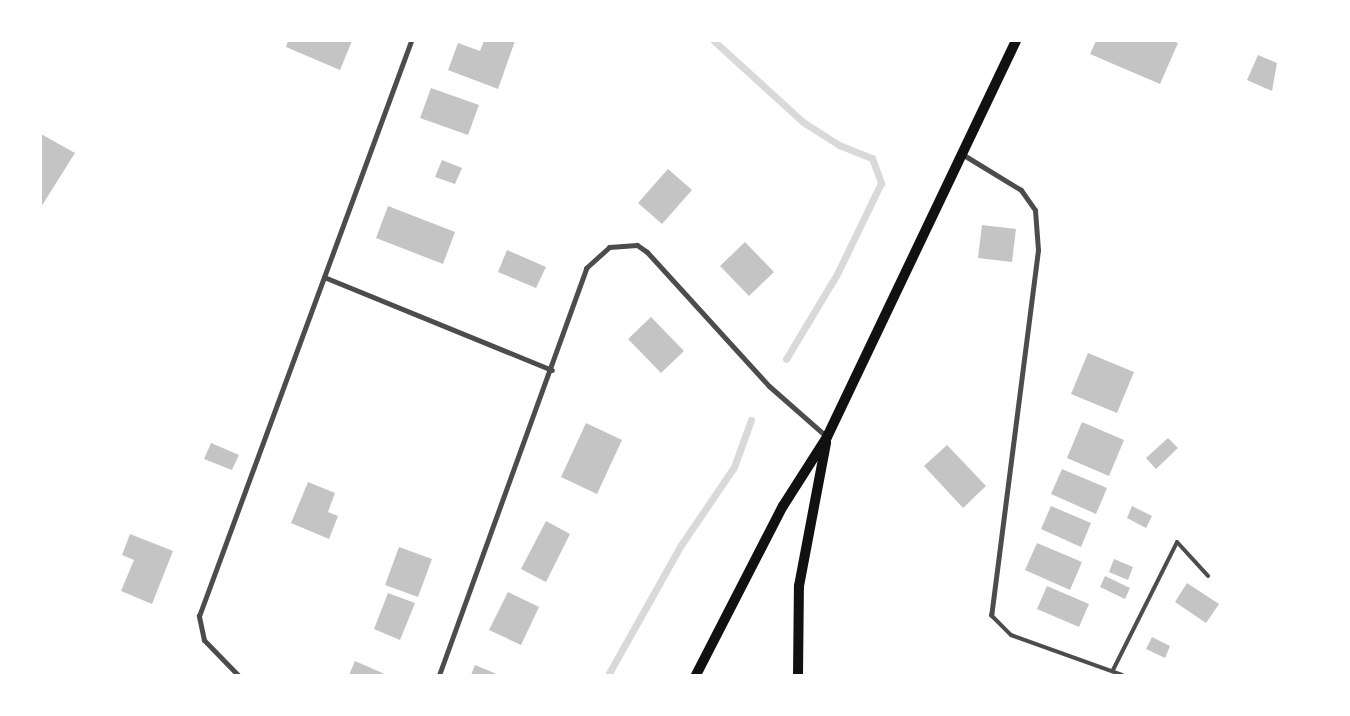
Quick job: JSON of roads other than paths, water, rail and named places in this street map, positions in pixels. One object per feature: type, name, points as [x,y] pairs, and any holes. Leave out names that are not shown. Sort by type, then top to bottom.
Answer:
[{"type":"main road","points":[[696,675],[783,506],[827,437],[1016,41]]},
{"type":"main road","points":[[798,675],[799,586],[827,437]]},
{"type":"street","points":[[238,675],[204,640],[199,616],[411,41]]},
{"type":"street","points":[[962,154],[1021,190],[1035,210],[1038,250],[991,615]]},
{"type":"street","points":[[439,675],[552,370],[586,268],[609,247],[637,245],[769,386],[827,437]]},
{"type":"street","points":[[324,277],[552,370]]},
{"type":"lane","points":[[1113,670],[1177,542],[1208,576]]},
{"type":"lane","points":[[991,615],[1011,636],[1113,670],[1122,675]]},
{"type":"waterway","points":[[714,41],[803,122],[839,145],[872,158],[881,183],[837,274],[786,359]]},
{"type":"waterway","points":[[608,675],[681,545],[734,467],[751,420]]}]
